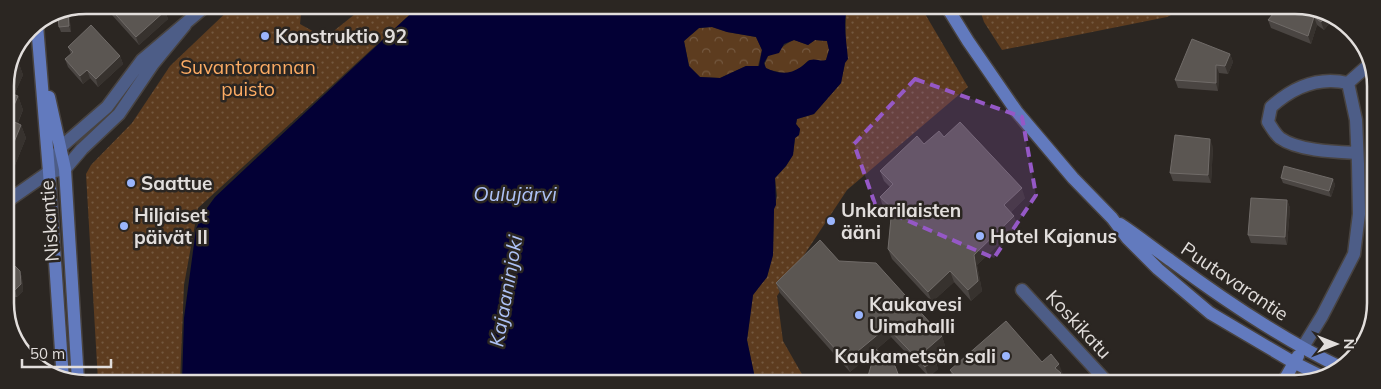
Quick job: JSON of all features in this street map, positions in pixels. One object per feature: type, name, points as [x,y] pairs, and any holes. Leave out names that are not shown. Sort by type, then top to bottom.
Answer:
[{"type":"main road","name":"Puutavarantie","points":[[951,14],[1017,112],[1073,178],[1112,218],[1145,257],[1210,313],[1315,373]]},
{"type":"main road","name":"Niskantie","points":[[38,33],[62,371]]},
{"type":"main road","name":"Niskantie","points":[[40,60],[61,147],[64,170],[78,375]]},
{"type":"main road","name":"Puutavarantie","points":[[1112,218],[1262,324],[1334,364]]},
{"type":"main road","points":[[1286,375],[1303,347]]},
{"type":"street","points":[[49,172],[61,147],[107,107],[142,60],[197,14]]},
{"type":"street","points":[[14,196],[49,172],[64,170],[82,149],[119,114],[153,64],[185,25]]},
{"type":"street","points":[[1348,83],[1365,68]]},
{"type":"street","points":[[1348,83],[1339,81],[1316,82],[1296,88],[1271,107],[1268,122],[1278,137],[1289,144],[1358,153]]},
{"type":"street","points":[[1303,347],[1322,316],[1354,254],[1359,214],[1358,153],[1356,120],[1348,83]]},
{"type":"street","name":"Koskikatu","points":[[1022,290],[1100,375]]},
{"type":"highlighted area","points":[[915,79],[1022,117],[1036,195],[994,258],[876,207],[854,144]]},
{"type":"green space","name":"Suvantorannan puisto","points":[[225,14],[301,14],[300,24],[325,38],[355,14],[410,14],[198,208],[184,285],[180,375],[98,375],[86,174],[91,165],[132,123],[170,66]]},
{"type":"green space","points":[[846,14],[925,14],[968,87],[847,190],[777,296],[783,341],[802,375],[754,375],[747,340],[753,295],[767,277],[773,255],[774,209],[777,196],[775,178],[793,155],[795,138],[799,135],[800,129],[796,124],[797,119],[814,114],[841,83],[845,63]]},
{"type":"green space","points":[[981,14],[1173,14],[1167,17],[1002,50],[984,22]]},
{"type":"green space","points":[[712,27],[727,32],[756,37],[762,50],[758,66],[746,66],[720,78],[700,77],[689,66],[684,41],[699,28]]},
{"type":"green space","points":[[794,40],[808,45],[815,40],[827,41],[829,50],[826,60],[809,60],[790,73],[769,70],[764,66],[768,56]]},
{"type":"water","name":"Oulujärvi","points":[[410,14],[846,14],[848,59],[845,63],[841,83],[814,114],[797,119],[796,124],[800,129],[799,135],[795,138],[793,155],[775,178],[776,205],[774,209],[773,255],[767,277],[753,295],[747,340],[754,375],[182,375],[184,318],[196,229],[204,212],[215,197]],"holes":[[[712,27],[727,32],[756,37],[762,50],[759,66],[746,66],[720,78],[700,77],[689,66],[684,41],[699,28]],[[794,40],[808,45],[815,40],[827,41],[829,50],[826,60],[810,60],[797,70],[788,72],[775,72],[766,68],[764,63],[768,56],[779,53],[784,44]]]},
{"type":"building","points":[[115,14],[162,14],[136,37]]},
{"type":"building","points":[[1273,14],[1304,14],[1323,19],[1321,22],[1314,17],[1308,36],[1268,20]]},
{"type":"building","points":[[68,16],[69,26],[59,27],[58,19]]},
{"type":"building","points":[[91,25],[120,56],[96,79],[87,70],[80,76],[65,59],[73,52],[68,47]]},
{"type":"building","points":[[1192,39],[1230,54],[1225,66],[1216,65],[1216,83],[1175,80]]},
{"type":"building","points":[[14,94],[18,96],[14,105]]},
{"type":"building","points":[[14,122],[21,125],[14,142]]},
{"type":"building","points":[[960,122],[1022,188],[1004,205],[1014,216],[974,255],[978,281],[968,290],[950,271],[928,292],[888,249],[892,208],[880,197],[893,184],[880,171],[917,136],[924,144],[939,131],[944,137]]},
{"type":"building","points":[[1175,135],[1210,139],[1208,175],[1170,173]]},
{"type":"building","points":[[1284,166],[1333,179],[1329,191],[1281,178]]},
{"type":"building","points":[[1251,198],[1287,200],[1285,237],[1248,235]]},
{"type":"building","name":"Kaukavesi Uimahalli","points":[[820,240],[839,261],[876,263],[942,336],[926,350],[935,359],[925,367],[887,327],[846,361],[776,283]]},
{"type":"building","points":[[14,265],[20,271],[21,284],[15,290]]},
{"type":"building","name":"Kaukametsän sali","points":[[1006,321],[1042,362],[1051,354],[1059,364],[1055,368],[1061,373],[1059,375],[955,375],[950,370]]},
{"type":"building","points":[[876,349],[895,366],[898,375],[868,375]]},
{"type":"place","name":"Konstruktio 92","points":[[265,36]]},
{"type":"place","name":"Saattue","points":[[131,183]]},
{"type":"place","name":"Unkarilaisten ääni","points":[[831,221]]},
{"type":"place","name":"Hiljaiset päivät II","points":[[124,226]]},
{"type":"place","name":"Hotel Kajanus","points":[[980,236]]},
{"type":"place","name":"Kaukavesi Uimahalli","points":[[859,315]]},
{"type":"place","name":"Kaukametsän sali","points":[[1006,356]]},
{"type":"water label","name":"Kajaaninjoki","points":[[506,291]]}]
